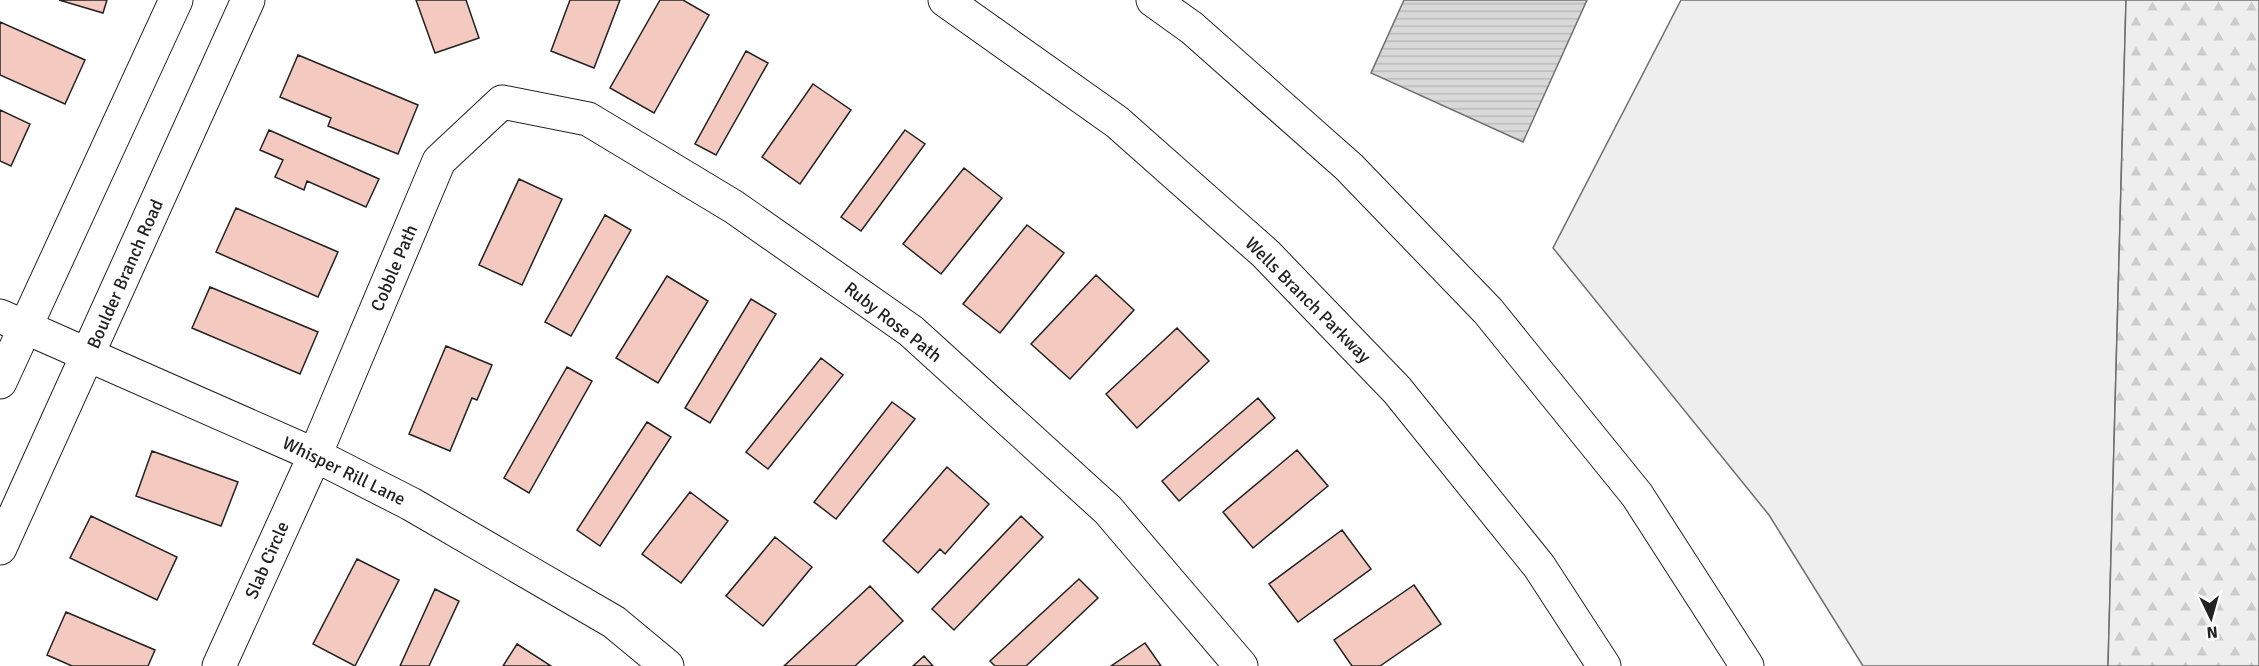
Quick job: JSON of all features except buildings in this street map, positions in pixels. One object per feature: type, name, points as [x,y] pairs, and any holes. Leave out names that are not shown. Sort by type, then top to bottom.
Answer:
[{"type":"street","points":[[0,382],[13,321],[176,0]]},
{"type":"street","name":"Boulder Branch Road","points":[[0,548],[248,0]]},
{"type":"street","name":"Wells Branch Parkway","points":[[945,0],[1117,122],[1266,254],[1397,390],[1539,566],[1604,666]]},
{"type":"street","points":[[1153,0],[1192,28],[1349,167],[1488,311],[1637,495],[1747,666]]},
{"type":"street","name":"Cobble Path","points":[[315,455],[439,161],[502,102]]},
{"type":"street","name":"Ruby Rose Path","points":[[502,102],[588,119],[734,207],[910,331],[1108,510],[1241,666]]},
{"type":"street","name":"Whisper Rill Lane","points":[[13,321],[315,455],[411,504],[614,622],[667,666]]},
{"type":"street","name":"Slab Circle","points":[[219,666],[315,455]]},
{"type":"green space","points":[[1681,0],[2126,0],[2108,666],[1863,666],[1769,515],[1553,248]]},
{"type":"green space","points":[[2126,0],[2259,0],[2259,666],[2108,666]]},
{"type":"shaded area","points":[[1404,0],[1587,0],[1523,142],[1371,73]]}]
